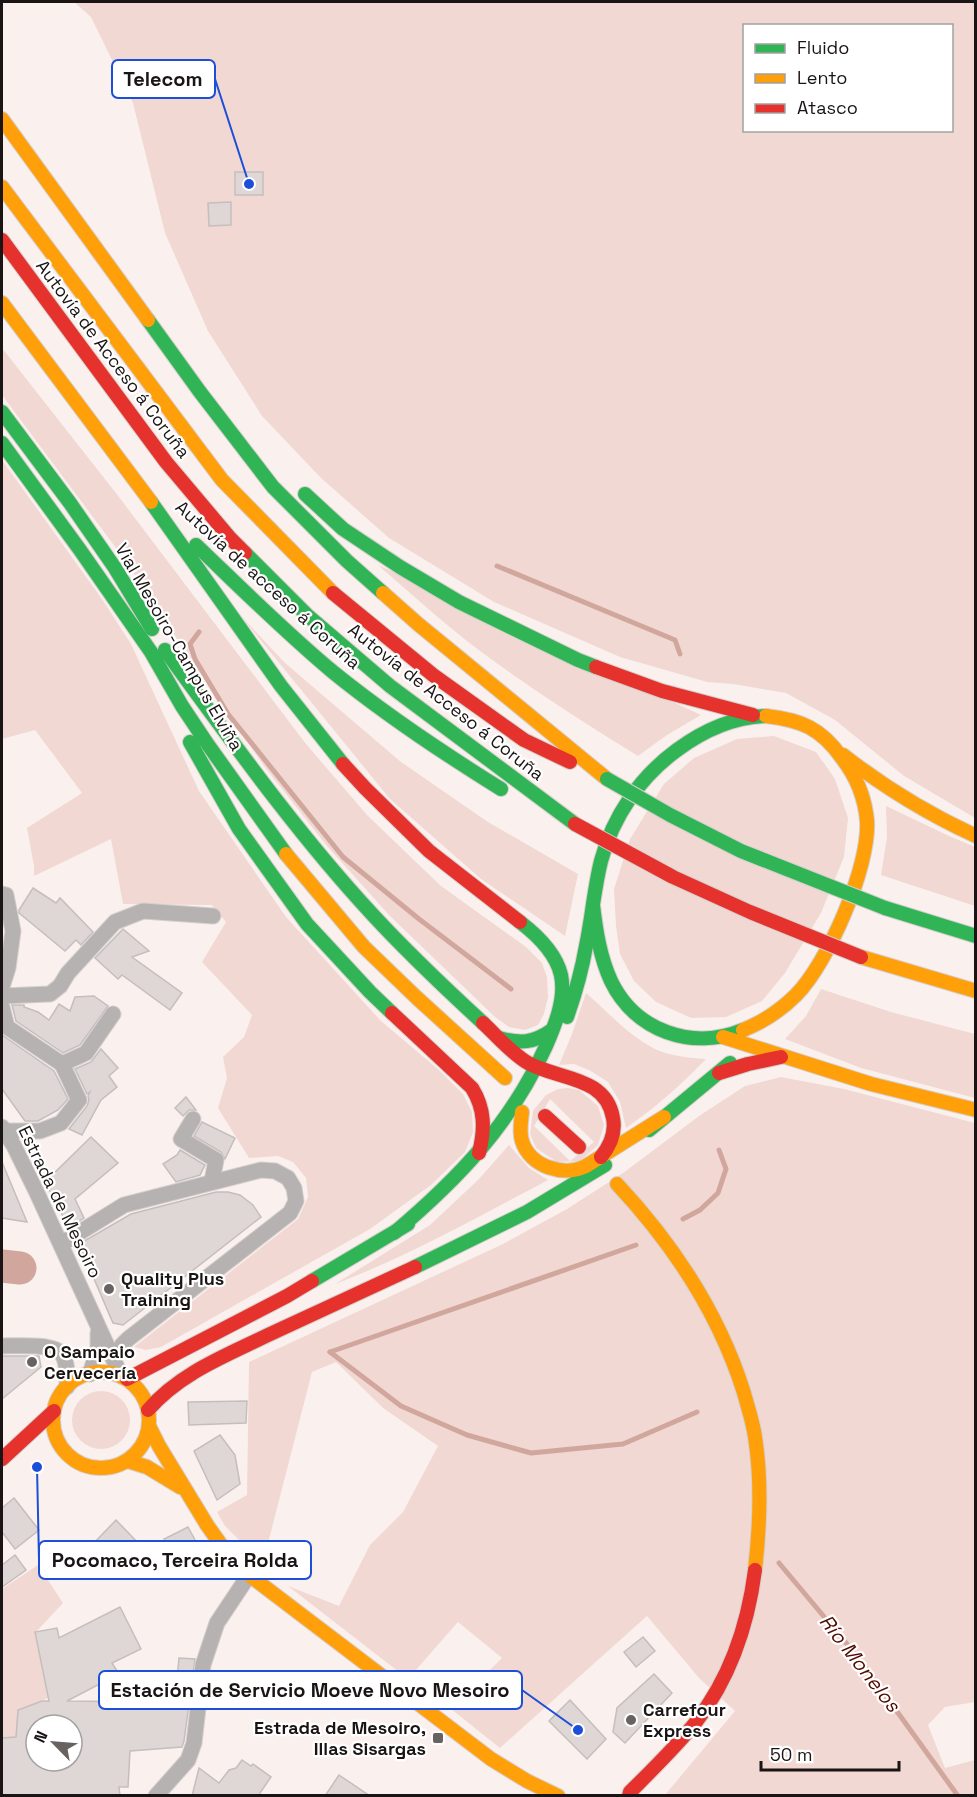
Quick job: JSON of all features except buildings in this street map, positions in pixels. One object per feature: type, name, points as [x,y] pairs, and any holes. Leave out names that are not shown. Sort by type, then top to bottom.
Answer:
[{"type":"main road","points":[[2,119],[200,392],[273,488],[347,561],[418,624],[608,779]]},
{"type":"main road","name":"Autovía de Acceso á Coruña","points":[[2,187],[222,480],[339,599],[433,675],[524,740],[608,779],[670,815],[741,850],[885,908],[975,936]]},
{"type":"main road","name":"Autovía de Acceso á Coruña","points":[[2,240],[166,462],[230,538],[307,615],[390,686],[576,824],[682,881],[750,912],[861,957],[975,991]]},
{"type":"main road","points":[[2,303],[151,502],[281,686],[351,772],[429,851],[532,932],[547,947],[559,970],[561,984],[561,998],[531,1099],[488,1156],[458,1188],[426,1213],[287,1296],[124,1378],[111,1373],[90,1374],[67,1387],[54,1411],[54,1430],[62,1448],[80,1464],[92,1468],[105,1469],[128,1461]]},
{"type":"main road","points":[[200,392],[272,463]]},
{"type":"main road","name":"Vial Mesoiro-Campus Elviña","points":[[2,412],[116,568],[237,786]]},
{"type":"main road","name":"Vial Mesoiro-Campus Elviña","points":[[2,443],[151,652],[182,706],[288,857],[364,947],[505,1078]]},
{"type":"main road","points":[[296,485],[344,529],[400,567],[459,602],[578,660],[662,691],[753,715],[777,716],[798,721],[816,730],[833,743],[843,755],[870,777],[953,826],[975,836]]},
{"type":"main road","name":"Autovía de acceso á Coruña","points":[[151,502],[309,651],[375,704],[445,755],[503,790],[576,824]]},
{"type":"main road","points":[[156,638],[265,786],[322,856],[395,939],[521,1058],[541,1069],[584,1081],[604,1095],[612,1112],[614,1128],[610,1145],[601,1156]]},
{"type":"main road","points":[[151,652],[166,694],[209,777],[238,829],[276,884],[346,968],[472,1088],[484,1114],[483,1134],[478,1154]]},
{"type":"main road","points":[[394,1233],[448,1187],[478,1154],[541,1069],[568,1014],[577,986],[584,960],[597,877],[605,847],[621,811],[648,774],[684,743],[718,725],[753,715]]},
{"type":"main road","points":[[148,1410],[161,1394],[189,1375],[531,1210],[578,1183],[610,1162],[719,1073],[798,993],[818,963],[845,910],[864,855],[867,824],[863,799],[843,755]]},
{"type":"main road","points":[[593,905],[597,941],[604,966],[625,1003],[648,1024],[690,1039],[723,1037],[744,1031],[772,1017]]},
{"type":"main road","points":[[499,1038],[524,1044],[540,1039],[552,1030]]},
{"type":"main road","points":[[723,1037],[871,1084],[975,1110]]},
{"type":"main road","points":[[719,1073],[748,1064],[786,1057]]},
{"type":"main road","points":[[522,1112],[520,1136],[528,1153],[545,1166],[557,1170],[576,1170],[591,1163],[664,1117]]},
{"type":"main road","points":[[545,1116],[579,1148]]},
{"type":"main road","points":[[617,1184],[642,1210],[673,1249],[700,1292],[726,1342],[743,1389],[755,1435],[758,1480],[758,1536],[753,1582],[745,1625],[731,1663],[714,1697],[698,1720],[627,1794]]},
{"type":"main road","name":"Estrada de Mesoiro","points":[[124,1378],[141,1393],[148,1410],[149,1426],[142,1446],[128,1461]]},
{"type":"main road","points":[[2,1461],[54,1411]]},
{"type":"main road","name":"Estrada de Mesoiro","points":[[149,1426],[188,1494],[229,1556],[249,1575],[491,1759],[527,1781],[558,1796]]},
{"type":"main road","points":[[2,1461],[35,1449],[62,1448]]},
{"type":"main road","name":"Estrada de Mesoiro","points":[[128,1461],[159,1473],[188,1494]]},
{"type":"main road","name":"Estrada de Mesoiro","points":[[491,1759],[517,1790]]},
{"type":"street","points":[[2,987],[8,969],[14,931],[4,894]]},
{"type":"street","points":[[2,996],[50,994],[60,986],[68,973],[115,922],[124,918],[143,911],[213,916]]},
{"type":"street","points":[[2,1007],[7,1027],[62,1064],[78,1100],[61,1123],[40,1131],[3,1129]]},
{"type":"street","points":[[62,1064],[86,1053],[113,1014]]},
{"type":"street","points":[[193,1119],[181,1139],[216,1160],[212,1181]]},
{"type":"street","name":"Estrada de Mesoiro","points":[[3,1129],[14,1146],[124,1378]]},
{"type":"street","points":[[61,1244],[124,1205],[212,1181],[261,1170],[275,1172],[288,1178],[294,1188],[296,1201],[290,1213],[128,1339],[114,1359]]},
{"type":"street","name":"Estrada de Mesoiro","points":[[90,1374],[98,1348],[98,1327]]},
{"type":"street","points":[[2,1346],[57,1349],[65,1362],[67,1387]]},
{"type":"street","points":[[156,1796],[188,1760],[194,1743],[203,1665],[218,1623],[249,1575]]},
{"type":"shaded area","points":[[74,2],[975,2],[975,818],[904,776],[835,720],[786,693],[707,682],[620,657],[494,602],[389,538],[321,478],[262,416],[208,331],[165,233],[133,103],[91,17]],"holes":[[[263,172],[262,195],[235,195],[235,173]],[[230,202],[231,225],[209,226],[208,203]]]},
{"type":"shaded area","points":[[2,348],[119,497],[306,744],[368,816],[441,886],[526,947],[542,963],[547,977],[548,997],[544,1014],[538,1025],[525,1030],[509,1027],[495,1017],[390,916],[327,846],[264,766],[122,556],[2,395]]},
{"type":"shaded area","points":[[2,460],[102,599],[131,644],[199,791],[286,917],[381,1021],[439,1070],[463,1094],[472,1112],[473,1132],[465,1152],[431,1185],[370,1229],[161,1347],[146,1350],[134,1347],[298,1219],[308,1197],[306,1178],[293,1162],[278,1156],[249,1158],[218,1108],[227,1078],[223,1057],[244,1037],[252,1015],[202,962],[226,922],[212,905],[123,904],[111,839],[34,876],[27,828],[82,793],[35,730],[2,739]]},
{"type":"shaded area","points":[[378,565],[701,715],[638,756],[583,722],[480,651]]},
{"type":"shaded area","points":[[241,616],[285,663],[401,762],[488,822],[578,874],[565,936],[481,879],[390,799]]},
{"type":"shaded area","points":[[774,736],[816,752],[835,779],[848,818],[844,857],[821,913],[785,973],[762,1001],[726,1017],[691,1018],[656,1002],[634,981],[620,954],[614,889],[630,839],[664,784],[694,758],[737,739]]},
{"type":"shaded area","points":[[886,806],[975,847],[975,906],[881,875],[887,837]]},
{"type":"shaded area","points":[[821,989],[891,1012],[975,1034],[975,1098],[861,1068],[785,1039],[806,1016]]},
{"type":"shaded area","points":[[586,993],[645,1044],[674,1055],[706,1059],[668,1096],[626,1128],[620,1102],[608,1082],[574,1064],[559,1065]]},
{"type":"shaded area","points":[[781,1077],[844,1089],[975,1123],[975,1702],[945,1707],[928,1725],[945,1768],[975,1760],[975,1795],[665,1795],[735,1711],[699,1678],[647,1616],[500,1748],[451,1709],[502,1658],[458,1622],[408,1679],[288,1586],[339,1606],[370,1545],[403,1512],[438,1446],[383,1408],[336,1362],[312,1372],[266,1551],[270,1571],[225,1526],[217,1512],[247,1495],[249,1362],[503,1244],[567,1209],[623,1173],[699,1116],[745,1086]]},
{"type":"shaded area","points":[[558,1089],[579,1090],[598,1106],[604,1125],[598,1145],[580,1161],[557,1162],[536,1148],[530,1134],[533,1111],[546,1095]],"holes":[[[550,1099],[594,1142],[570,1161],[534,1126]]]},
{"type":"shaded area","points":[[509,1145],[529,1168],[548,1180],[416,1249],[335,1284],[430,1225],[478,1180]]},
{"type":"shaded area","points":[[101,1391],[112,1393],[125,1404],[130,1420],[128,1431],[117,1444],[101,1449],[90,1447],[77,1436],[72,1420],[74,1409],[85,1396]]},
{"type":"shaded area","points":[[38,1565],[63,1603],[35,1633],[48,1698],[18,1710],[16,1737],[2,1738],[2,1589]]},
{"type":"waterway","points":[[497,566],[675,640],[680,654]]},
{"type":"waterway","points":[[199,632],[190,644],[195,659],[228,714],[343,857],[511,989]]},
{"type":"waterway","points":[[683,1219],[700,1210],[718,1193],[726,1169],[719,1150]]},
{"type":"waterway","points":[[330,1352],[636,1245]]},
{"type":"waterway","name":"Río Monelos","points":[[2,1266],[20,1268]]},
{"type":"waterway","name":"Río Monelos","points":[[330,1352],[401,1406],[467,1435],[531,1453],[623,1444],[697,1412]]},
{"type":"waterway","name":"Río Monelos","points":[[779,1563],[857,1656],[958,1796]]},
{"type":"traffic: fast","points":[[148,320],[273,487],[347,561],[383,593]]},
{"type":"traffic: fast","points":[[2,412],[115,568],[152,629]]},
{"type":"traffic: fast","points":[[2,443],[151,652],[206,742],[286,854]]},
{"type":"traffic: fast","points":[[305,494],[343,529],[400,567],[459,602],[596,667]]},
{"type":"traffic: fast","points":[[151,502],[281,686],[343,764]]},
{"type":"traffic: fast","points":[[196,545],[280,626],[333,672],[415,733],[501,789]]},
{"type":"traffic: fast","points":[[245,553],[307,615],[390,686],[575,824]]},
{"type":"traffic: fast","points":[[165,650],[265,785],[344,883],[399,942],[483,1023]]},
{"type":"traffic: fast","points":[[567,1017],[582,964],[601,861],[613,828],[630,799],[651,772],[697,737],[730,722],[766,716]]},
{"type":"traffic: fast","points":[[190,742],[239,829],[307,924],[392,1013]]},
{"type":"traffic: fast","points":[[607,779],[670,815],[741,851],[885,908]]},
{"type":"traffic: fast","points":[[593,905],[599,944],[607,972],[621,998],[635,1013],[650,1024],[685,1037],[724,1036],[743,1030]]},
{"type":"traffic: fast","points":[[885,908],[976,936]]},
{"type":"traffic: fast","points":[[394,1233],[461,1171],[499,1125],[532,1074],[556,1021],[562,993],[561,975],[550,952],[520,922]]},
{"type":"traffic: fast","points":[[499,1038],[527,1041],[539,1038],[552,1030]]},
{"type":"traffic: fast","points":[[649,1130],[730,1063]]},
{"type":"traffic: fast","points":[[415,1267],[527,1212],[605,1165]]},
{"type":"traffic: fast","points":[[312,1281],[408,1224]]},
{"type":"traffic: slow","points":[[2,119],[148,320]]},
{"type":"traffic: slow","points":[[2,187],[222,480],[333,593]]},
{"type":"traffic: slow","points":[[2,303],[151,502]]},
{"type":"traffic: slow","points":[[383,593],[607,779]]},
{"type":"traffic: slow","points":[[743,1030],[764,1020],[796,995],[821,961],[845,913],[862,863],[866,840],[867,821],[862,796],[852,772],[834,748],[809,727],[790,720],[766,716]]},
{"type":"traffic: slow","points":[[843,755],[907,799],[976,836]]},
{"type":"traffic: slow","points":[[286,854],[364,947],[505,1078]]},
{"type":"traffic: slow","points":[[861,957],[976,991]]},
{"type":"traffic: slow","points":[[723,1037],[871,1084],[976,1110]]},
{"type":"traffic: slow","points":[[522,1112],[520,1127],[526,1150],[540,1163],[558,1170],[586,1166],[664,1117]]},
{"type":"traffic: slow","points":[[617,1184],[676,1256],[708,1308],[734,1364],[752,1420],[759,1470],[760,1504],[755,1570]]},
{"type":"traffic: slow","points":[[101,1372],[119,1376],[135,1386],[145,1402],[149,1420],[145,1438],[135,1454],[119,1464],[101,1468],[83,1464],[67,1454],[57,1438],[53,1420],[57,1402],[67,1386],[83,1376],[101,1372]]},
{"type":"traffic: slow","points":[[149,1426],[207,1525],[229,1556],[249,1575],[491,1759],[527,1781],[558,1796]]},
{"type":"traffic: slow","points":[[128,1461],[147,1467],[180,1487]]},
{"type":"traffic: jam","points":[[2,240],[166,462],[245,553]]},
{"type":"traffic: jam","points":[[333,593],[433,675],[524,740],[570,762]]},
{"type":"traffic: jam","points":[[596,667],[662,691],[753,715]]},
{"type":"traffic: jam","points":[[343,764],[429,851],[520,922]]},
{"type":"traffic: jam","points":[[575,824],[673,877],[750,912],[861,957]]},
{"type":"traffic: jam","points":[[392,1013],[472,1088],[483,1119],[479,1153]]},
{"type":"traffic: jam","points":[[483,1023],[528,1063],[580,1081],[601,1094],[609,1104],[614,1124],[612,1139],[601,1157]]},
{"type":"traffic: jam","points":[[719,1073],[781,1057]]},
{"type":"traffic: jam","points":[[545,1116],[579,1147]]},
{"type":"traffic: jam","points":[[148,1410],[174,1386],[204,1366],[415,1267]]},
{"type":"traffic: jam","points":[[127,1379],[312,1281]]},
{"type":"traffic: jam","points":[[2,1459],[54,1411]]},
{"type":"traffic: jam","points":[[629,1796],[630,1792],[696,1722],[719,1687],[736,1650],[748,1610],[755,1570]]},
{"type":"place","name":"Telecom","points":[[249,184]]},
{"type":"place","name":"Quality Plus Training","points":[[109,1289]]},
{"type":"place","name":"O Sampaio Cervecería","points":[[32,1362]]},
{"type":"place","name":"Pocomaco, Terceira Rolda","points":[[37,1467]]},
{"type":"place","name":"Carrefour Express","points":[[631,1720]]},
{"type":"place","name":"Estación de Servicio Moeve Novo Mesoiro","points":[[578,1730]]},
{"type":"place","name":"Estrada de Mesoiro, Illas Sisargas","points":[[438,1738]]}]
